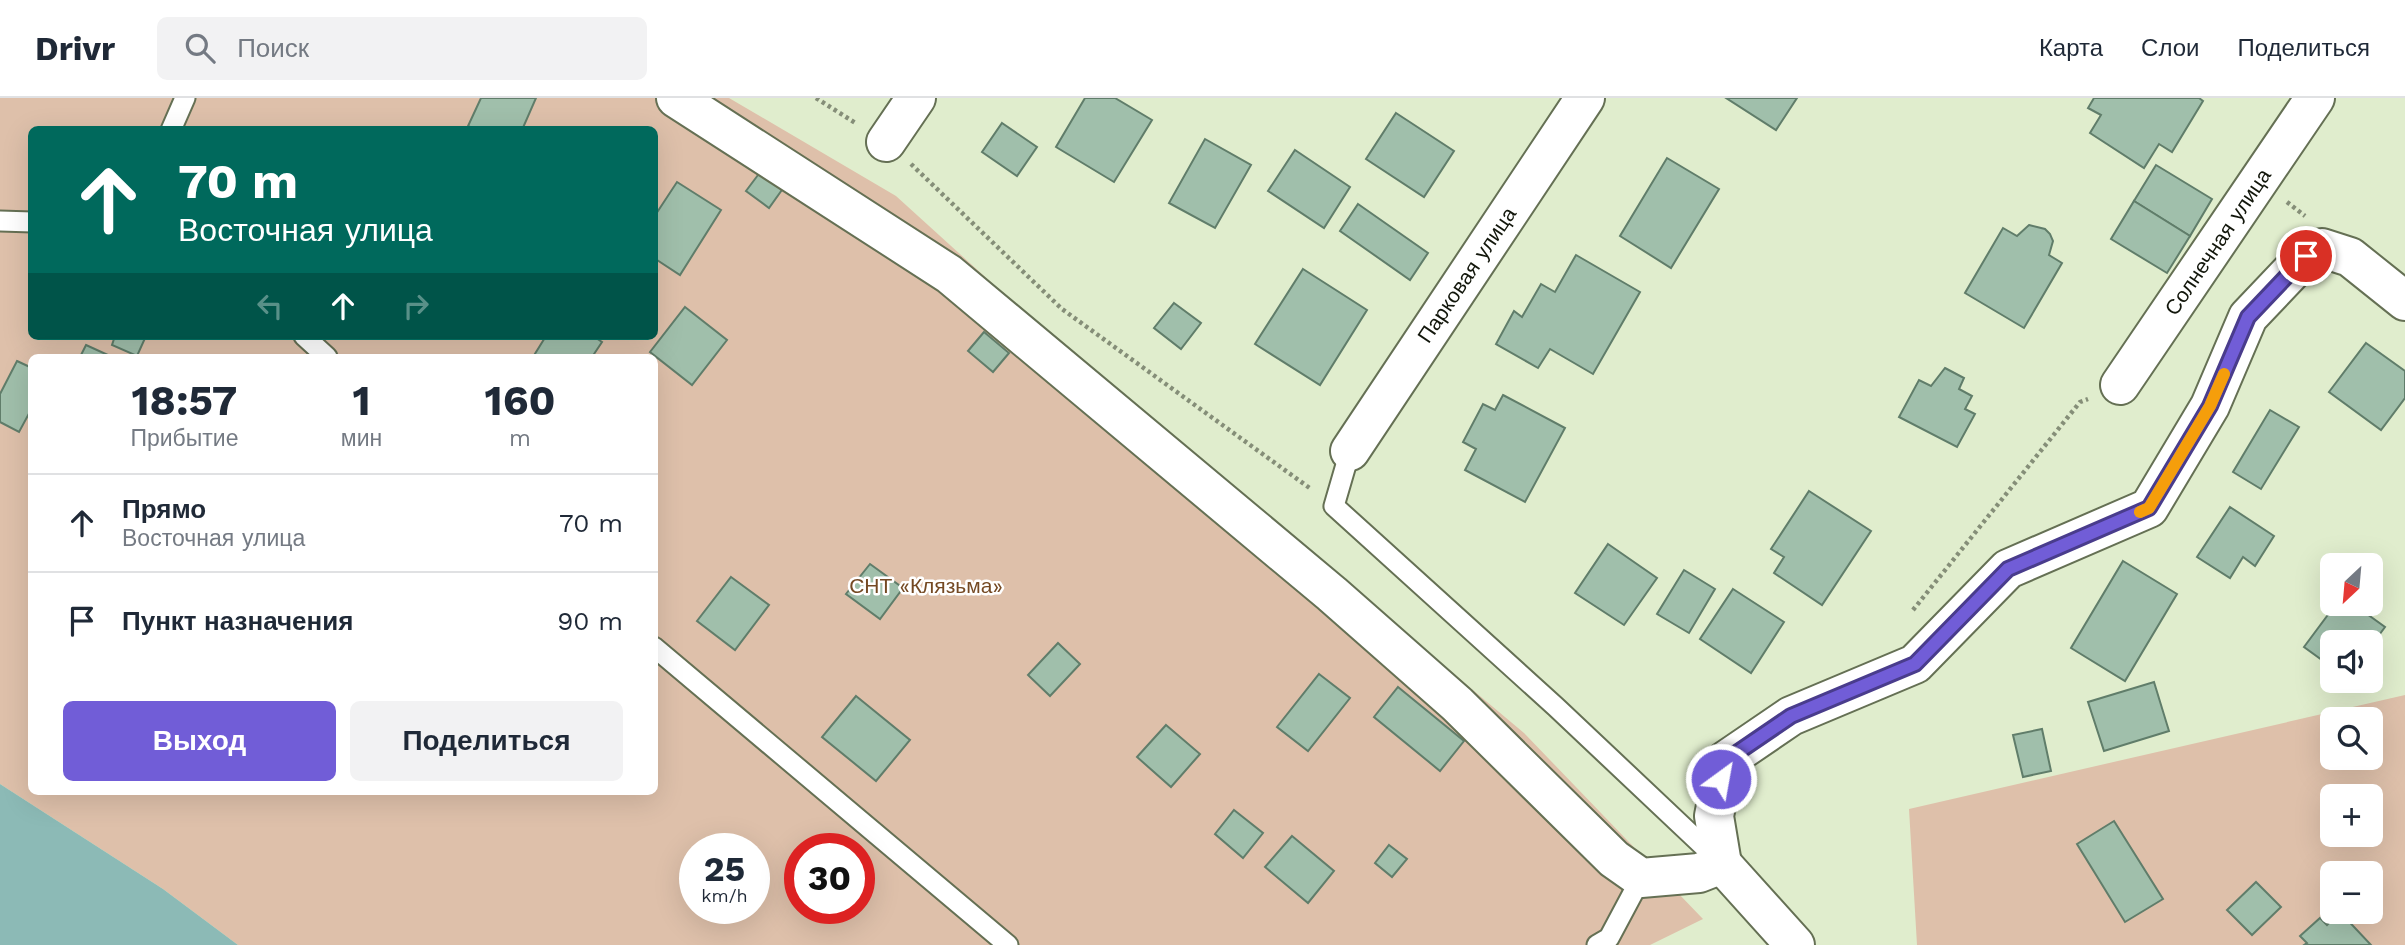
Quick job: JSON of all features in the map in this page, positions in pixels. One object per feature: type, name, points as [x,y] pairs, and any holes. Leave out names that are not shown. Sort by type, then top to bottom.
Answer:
[{"type":"street","points":[[676,98],[949,274],[1332,594],[1457,704],[1604,851],[1641,878],[1699,873],[1722,864]]},
{"type":"street","points":[[886,142],[916,98]]},
{"type":"street","name":"Парковая улица","points":[[1350,451],[1585,98]]},
{"type":"street","name":"Солнечная улица","points":[[2120,385],[2315,98]]},
{"type":"street","points":[[1795,945],[1722,864],[1714,816],[1725,761],[1791,716],[1915,664],[2008,569],[2149,508],[2210,406],[2248,317],[2306,256],[2322,248],[2350,257],[2405,301]]},
{"type":"lane","points":[[173,126],[185,98]]},
{"type":"lane","points":[[0,221],[28,222]]},
{"type":"lane","points":[[308,340],[324,354]]},
{"type":"lane","points":[[1350,451],[1335,506],[1556,706],[1722,864]]},
{"type":"lane","points":[[658,651],[1008,945]]},
{"type":"lane","points":[[1597,945],[1609,938],[1641,878]]},
{"type":"path","points":[[816,98],[886,142],[968,216],[1062,309],[1335,506]]},
{"type":"path","points":[[2260,181],[2306,217],[2322,248]]},
{"type":"path","points":[[1906,618],[2080,402],[2120,385]]},
{"type":"green space","name":"СНТ «Клязьма»","points":[[0,98],[729,98],[896,196],[1037,324],[1524,733],[1703,919],[1650,945],[238,945],[163,889],[0,784]]},
{"type":"green space","points":[[2405,695],[2405,945],[1917,945],[1909,809],[2320,715],[2320,770],[2383,770],[2383,707],[2353,707]]},
{"type":"water","points":[[0,784],[163,889],[238,945],[0,945]]},
{"type":"building","points":[[481,98],[536,98],[524,126],[468,126]]},
{"type":"building","points":[[1085,98],[1115,98],[1152,120],[1114,182],[1056,147]]},
{"type":"building","points":[[1726,98],[1797,98],[1776,130]]},
{"type":"building","points":[[2094,98],[2199,98],[2203,101],[2172,152],[2159,144],[2144,168],[2090,133],[2101,115],[2088,108]]},
{"type":"building","points":[[1396,113],[1454,151],[1424,197],[1366,159]]},
{"type":"building","points":[[1002,123],[1037,147],[1017,176],[982,152]]},
{"type":"building","points":[[1205,139],[1251,165],[1215,228],[1169,203]]},
{"type":"building","points":[[1295,150],[1350,187],[1324,228],[1268,191]]},
{"type":"building","points":[[1667,158],[1719,189],[1671,268],[1620,236]]},
{"type":"building","points":[[2156,165],[2212,199],[2190,236],[2134,201]]},
{"type":"building","points":[[761,171],[784,187],[769,208],[746,191]]},
{"type":"building","points":[[677,182],[721,210],[680,275],[658,261],[658,211]]},
{"type":"building","points":[[2134,201],[2190,236],[2167,273],[2111,239]]},
{"type":"building","points":[[1358,204],[1428,253],[1410,280],[1340,231]]},
{"type":"building","points":[[2029,225],[2045,229],[2050,234],[2053,241],[2049,255],[2062,263],[2024,328],[1965,293],[2003,228],[2017,236]]},
{"type":"building","points":[[1576,255],[1640,292],[1593,374],[1550,349],[1538,368],[1496,344],[1514,311],[1522,317],[1541,284],[1555,292]]},
{"type":"building","points":[[1303,269],[1367,310],[1320,385],[1255,344]]},
{"type":"building","points":[[1174,303],[1201,323],[1181,349],[1154,328]]},
{"type":"building","points":[[685,307],[727,340],[692,385],[658,358],[658,354],[650,352]]},
{"type":"building","points":[[984,332],[1009,353],[993,372],[968,351]]},
{"type":"building","points":[[114,340],[144,340],[138,354],[112,345]]},
{"type":"building","points":[[544,340],[602,342],[594,354],[535,354]]},
{"type":"building","points":[[2366,343],[2405,371],[2405,398],[2381,430],[2329,392]]},
{"type":"building","points":[[86,345],[106,354],[82,354]]},
{"type":"building","points":[[17,361],[28,366],[28,415],[19,432],[0,422],[0,394]]},
{"type":"building","points":[[1945,368],[1964,378],[1959,389],[1972,396],[1965,409],[1975,414],[1957,447],[1899,417],[1919,380],[1931,386]]},
{"type":"building","points":[[1503,395],[1565,428],[1525,502],[1465,470],[1476,449],[1463,442],[1483,404],[1495,410]]},
{"type":"building","points":[[2270,410],[2299,427],[2261,489],[2233,472]]},
{"type":"building","points":[[1809,491],[1871,531],[1822,605],[1774,573],[1784,557],[1771,549]]},
{"type":"building","points":[[2230,507],[2274,536],[2255,566],[2243,557],[2230,578],[2197,557]]},
{"type":"building","points":[[1608,544],[1657,578],[1624,625],[1575,593]]},
{"type":"building","points":[[2123,561],[2177,594],[2125,681],[2071,648]]},
{"type":"building","points":[[870,564],[903,588],[880,619],[846,594]]},
{"type":"building","points":[[1684,570],[1715,589],[1689,633],[1657,614]]},
{"type":"building","points":[[731,577],[769,605],[735,650],[697,621]]},
{"type":"building","points":[[1733,589],[1784,622],[1751,673],[1700,639]]},
{"type":"building","points":[[2327,616],[2370,616],[2385,627],[2383,630],[2320,630],[2320,659],[2304,647]]},
{"type":"building","points":[[1058,643],[1080,664],[1050,696],[1028,675]]},
{"type":"building","points":[[1319,674],[1350,698],[1308,751],[1277,727]]},
{"type":"building","points":[[2154,682],[2169,731],[2104,751],[2088,702]]},
{"type":"building","points":[[1398,687],[1464,741],[1440,771],[1374,717]]},
{"type":"building","points":[[856,696],[910,740],[876,781],[822,737]]},
{"type":"building","points":[[1166,725],[1200,754],[1171,787],[1137,757]]},
{"type":"building","points":[[2042,729],[2051,771],[2023,777],[2013,735]]},
{"type":"building","points":[[1234,810],[1263,833],[1243,858],[1215,834]]},
{"type":"building","points":[[2114,821],[2163,899],[2125,922],[2077,844]]},
{"type":"building","points":[[1292,836],[1334,871],[1308,903],[1265,867]]},
{"type":"building","points":[[1389,845],[1407,859],[1392,877],[1375,863]]},
{"type":"building","points":[[2256,882],[2281,907],[2252,935],[2227,910]]},
{"type":"building","points":[[2320,918],[2320,924],[2351,924],[2371,945],[2304,945],[2307,943],[2300,936]]},
{"type":"slow traffic","points":[[2140,512],[2149,508],[2210,406],[2224,374]]},
{"type":"route","points":[[1721,779],[1725,761],[1791,716],[1915,664],[2008,569],[2149,508],[2210,406],[2248,317],[2306,256]]}]
